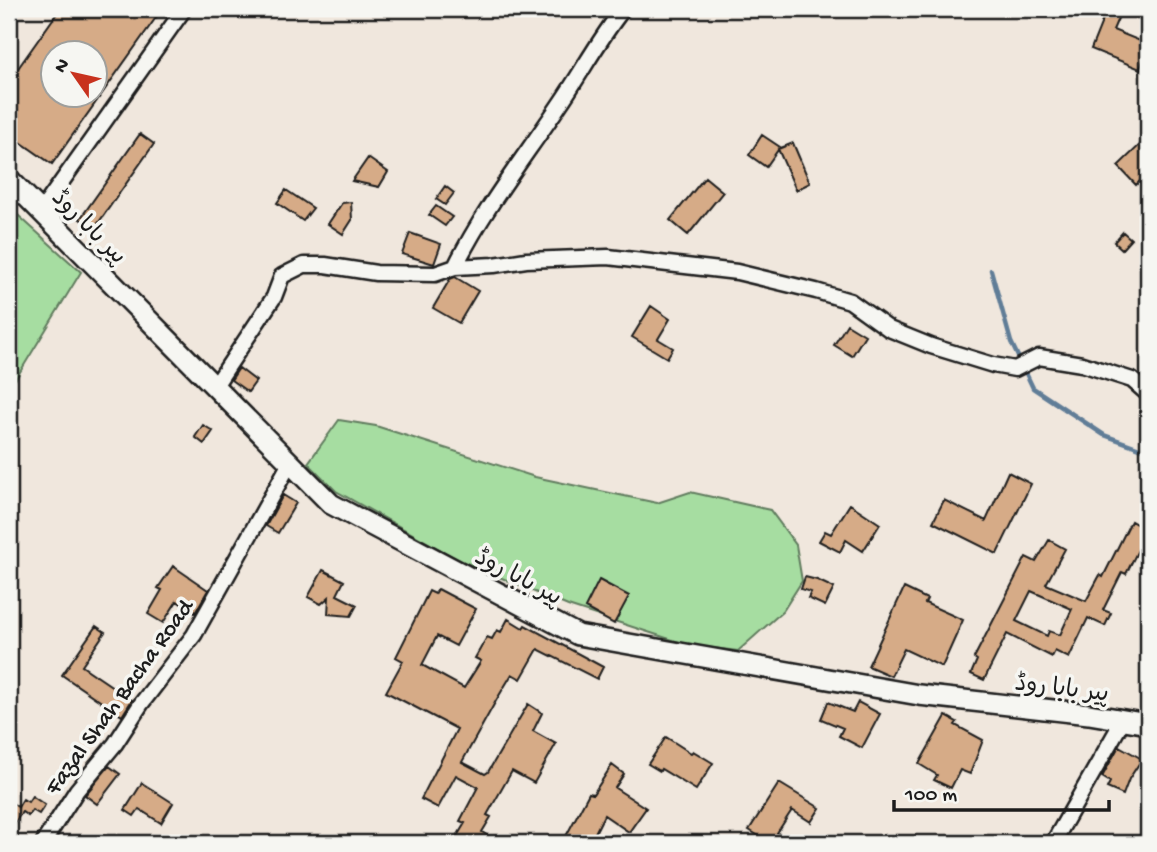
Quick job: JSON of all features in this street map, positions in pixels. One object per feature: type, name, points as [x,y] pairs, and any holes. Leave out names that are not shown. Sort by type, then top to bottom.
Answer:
[{"type":"main road","name":"پیر بابا روڈ","points":[[9,180],[331,504],[578,635],[919,695],[1148,724]]},
{"type":"street","points":[[41,211],[184,9]]},
{"type":"street","points":[[455,267],[497,194],[623,9]]},
{"type":"street","points":[[215,386],[274,297],[282,276],[304,265],[325,265],[376,273],[435,274],[455,267],[526,260],[608,257],[737,272],[850,301],[889,329],[931,346],[993,365],[1015,369],[1038,357],[1082,364],[1132,380],[1148,394]]},
{"type":"street","name":"Fazal Shah Bacha Road","points":[[43,843],[77,790],[115,744],[141,704],[194,635],[290,463]]},
{"type":"street","points":[[1053,843],[1123,720]]},
{"type":"green space","points":[[9,207],[81,272],[9,390]]},
{"type":"green space","points":[[339,420],[376,426],[535,477],[657,503],[690,492],[770,510],[796,545],[802,581],[783,611],[738,651],[688,645],[568,606],[459,560],[336,491],[308,463]]},
{"type":"building","points":[[60,9],[162,9],[108,85],[108,38],[39,38]]},
{"type":"building","points":[[1107,9],[1122,9],[1113,30],[1148,44],[1140,69],[1091,49]]},
{"type":"building","points":[[38,40],[38,108],[92,108],[52,164],[9,134],[9,81]]},
{"type":"building","points":[[140,134],[154,144],[94,229],[80,219]]},
{"type":"building","points":[[762,135],[780,147],[766,167],[749,155]]},
{"type":"building","points":[[1148,137],[1148,173],[1136,185],[1118,166]]},
{"type":"building","points":[[793,143],[810,183],[796,190],[778,149]]},
{"type":"building","points":[[368,158],[388,172],[379,187],[352,181]]},
{"type":"building","points":[[705,177],[723,192],[688,235],[670,220]]},
{"type":"building","points":[[445,186],[454,193],[445,205],[436,199]]},
{"type":"building","points":[[286,190],[313,208],[303,221],[277,203]]},
{"type":"building","points":[[351,202],[352,220],[343,234],[328,224],[342,203]]},
{"type":"building","points":[[436,206],[452,217],[445,226],[429,215]]},
{"type":"building","points":[[1123,232],[1131,239],[1122,249],[1114,242]]},
{"type":"building","points":[[410,233],[441,244],[434,264],[402,254]]},
{"type":"building","points":[[455,277],[478,291],[459,323],[433,308],[450,279]]},
{"type":"building","points":[[651,306],[670,319],[658,339],[673,348],[667,358],[632,337]]},
{"type":"building","points":[[847,324],[865,335],[852,356],[834,345]]},
{"type":"building","points":[[239,368],[256,381],[248,392],[231,380]]},
{"type":"building","points":[[203,425],[213,431],[204,444],[195,437]]},
{"type":"building","points":[[1008,472],[1031,484],[997,554],[933,522],[944,500],[986,521]]},
{"type":"building","points":[[283,495],[296,503],[278,533],[266,526]]},
{"type":"building","points":[[1148,501],[1148,530],[1126,574],[1122,572],[1103,610],[1111,613],[1105,626],[1088,618],[1069,658],[1055,651],[1052,657],[1007,634],[984,680],[971,674],[977,660],[974,658],[1026,557],[1036,562],[1049,540],[1065,549],[1046,584],[1086,601],[1100,575],[1103,577],[1131,521],[1138,525]],"holes":[[[1031,591],[1072,609],[1060,635],[1049,631],[1047,636],[1016,621]]]},
{"type":"building","points":[[850,504],[880,524],[863,551],[846,540],[840,552],[819,541],[825,531],[831,534]]},
{"type":"building","points":[[173,566],[208,590],[195,613],[177,601],[163,623],[148,614],[162,590],[158,588]]},
{"type":"building","points":[[323,570],[344,581],[337,595],[357,605],[351,616],[328,614],[329,597],[321,604],[308,597]]},
{"type":"building","points":[[805,577],[834,588],[825,606],[808,598],[811,592],[801,589]]},
{"type":"building","points":[[599,580],[629,596],[614,624],[585,608]]},
{"type":"building","points":[[904,588],[927,599],[925,603],[963,620],[942,667],[904,649],[891,676],[868,666]]},
{"type":"building","points":[[438,589],[476,609],[456,646],[437,636],[422,665],[464,688],[481,661],[475,658],[487,637],[492,639],[497,630],[501,632],[508,619],[523,628],[525,625],[603,667],[597,679],[538,649],[521,679],[512,674],[497,699],[462,762],[485,774],[488,772],[528,704],[542,713],[533,731],[556,744],[534,783],[512,771],[487,815],[491,817],[482,832],[499,843],[453,843],[465,823],[460,821],[478,787],[456,775],[438,808],[421,799],[457,729],[386,692],[403,661],[396,657],[429,591],[435,594]]},
{"type":"building","points":[[96,626],[105,632],[82,666],[132,700],[122,716],[62,675]]},
{"type":"building","points":[[828,702],[853,712],[858,702],[880,714],[862,748],[839,736],[843,728],[821,719]]},
{"type":"building","points":[[946,716],[957,722],[955,725],[983,740],[970,774],[960,770],[951,788],[934,780],[937,775],[919,764]]},
{"type":"building","points":[[666,737],[713,763],[696,790],[648,764]]},
{"type":"building","points":[[1119,746],[1142,759],[1129,779],[1123,795],[1107,788],[1110,782],[1102,777]]},
{"type":"building","points":[[612,765],[624,774],[615,788],[646,808],[629,832],[604,815],[590,843],[576,843],[565,838],[589,793],[593,794]]},
{"type":"building","points":[[109,766],[120,774],[97,804],[85,795]]},
{"type":"building","points":[[142,783],[173,803],[161,823],[139,809],[134,816],[125,810]]},
{"type":"building","points":[[779,783],[820,808],[811,822],[792,810],[777,833],[795,843],[770,843],[749,830]]},
{"type":"building","points":[[32,796],[45,805],[39,814],[32,810],[28,816],[22,812],[9,831],[9,801],[18,807],[23,799],[28,802]]},
{"type":"waterway","points":[[991,270],[1011,342],[1033,388],[1104,435],[1148,451]]}]
